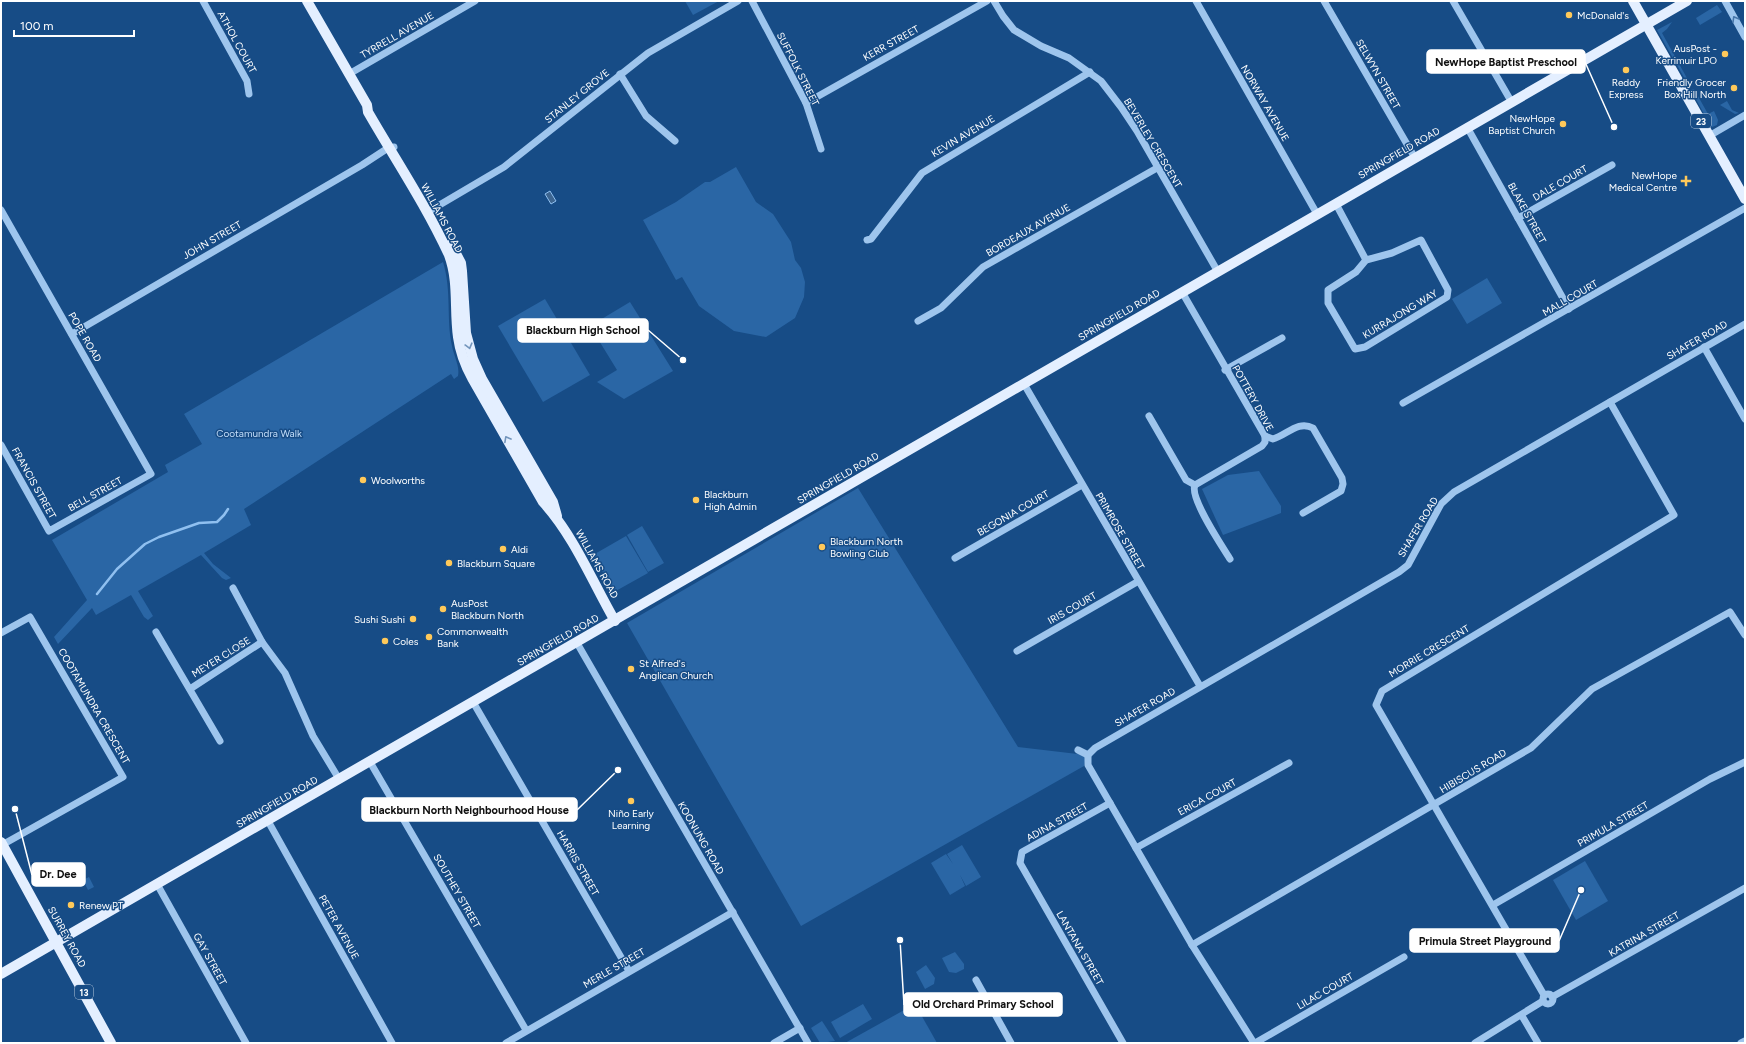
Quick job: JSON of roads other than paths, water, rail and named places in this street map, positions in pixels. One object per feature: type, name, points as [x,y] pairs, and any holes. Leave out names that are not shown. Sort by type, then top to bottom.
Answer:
[{"type":"main road","name":"WILLIAMS ROAD","points":[[307,1],[367,105],[372,109],[389,144],[452,253],[464,287],[464,320],[469,348],[482,379],[509,425],[520,452]]},
{"type":"main road","name":"23","points":[[1633,1],[1745,199]]},
{"type":"main road","name":"SPRINGFIELD ROAD","points":[[1,974],[615,621],[1336,204],[1511,101],[1687,1]]},
{"type":"main road","name":"WILLIAMS ROAD","points":[[457,265],[457,328],[463,358],[472,378],[497,420],[520,452],[537,482],[543,502],[558,518],[615,621]]},
{"type":"main road","points":[[497,420],[509,425]]},
{"type":"main road","name":"SURREY ROAD","points":[[2,844],[111,1043]]},
{"type":"street","name":"ATHOL COURT","points":[[203,1],[247,82],[250,94]]},
{"type":"street","name":"TYRRELL AVENUE","points":[[349,74],[475,1]]},
{"type":"street","name":"STANLEY GROVE","points":[[429,211],[504,167],[648,53],[738,1]]},
{"type":"street","name":"SUFFOLK STREET","points":[[752,1],[806,103],[821,149]]},
{"type":"street","name":"KERR STREET","points":[[806,103],[987,1]]},
{"type":"street","name":"BEVERLEY CRESCENT","points":[[994,1],[1014,30],[1041,46],[1069,58],[1090,72],[1101,82],[1121,107],[1218,272]]},
{"type":"street","name":"NORWAY AVENUE","points":[[1196,1],[1317,214]]},
{"type":"street","name":"SELWYN STREET","points":[[1324,1],[1415,158]]},
{"type":"street","points":[[1453,1],[1511,101]]},
{"type":"street","points":[[1725,1],[1745,37]]},
{"type":"street","name":"KEVIN AVENUE","points":[[867,240],[871,238],[922,173],[1090,72]]},
{"type":"street","points":[[620,74],[646,116],[675,141]]},
{"type":"street","points":[[1709,136],[1745,115]]},
{"type":"street","name":"BLAKE STREET","points":[[1466,127],[1570,309]]},
{"type":"street","name":"JOHN STREET","points":[[72,334],[362,165],[389,144]]},
{"type":"street","name":"DALE COURT","points":[[1518,218],[1612,165]]},
{"type":"street","name":"BORDEAUX AVENUE","points":[[918,321],[941,308],[983,267],[1157,168]]},
{"type":"street","points":[[1336,204],[1366,260]]},
{"type":"street","name":"MALL COURT","points":[[1404,403],[1745,208]]},
{"type":"street","name":"POPE ROAD","points":[[1,210],[151,474]]},
{"type":"street","name":"KURRAJONG WAY","points":[[1421,240],[1448,290],[1447,297],[1365,347],[1355,349],[1328,303],[1328,290],[1356,272],[1366,260],[1392,253],[1421,240]]},
{"type":"street","name":"POTTERY DRIVE","points":[[1182,292],[1265,436],[1265,442],[1262,446],[1196,485]]},
{"type":"street","name":"SHAFER ROAD","points":[[1088,755],[1094,748],[1399,572],[1408,565],[1441,504],[1454,492],[1745,324]]},
{"type":"street","points":[[1226,370],[1282,338]]},
{"type":"street","points":[[1704,347],[1745,418]]},
{"type":"street","name":"PRIMROSE STREET","points":[[1024,384],[1137,582],[1200,686]]},
{"type":"street","name":"MORRIE CRESCENT","points":[[1544,998],[1493,905],[1376,705],[1382,691],[1674,515],[1610,402]]},
{"type":"street","points":[[1149,416],[1186,480],[1196,485],[1194,494],[1230,559]]},
{"type":"street","points":[[1265,436],[1273,439],[1299,425],[1307,424],[1313,428],[1342,478],[1343,484],[1341,491],[1303,513]]},
{"type":"street","name":"FRANCIS STREET","points":[[1,445],[49,531]]},
{"type":"street","name":"BELL STREET","points":[[49,531],[151,474]]},
{"type":"street","name":"BEGONIA COURT","points":[[955,558],[1082,485]]},
{"type":"street","name":"IRIS COURT","points":[[1017,651],[1137,582]]},
{"type":"street","points":[[233,588],[262,642],[285,674],[313,736],[340,779]]},
{"type":"street","name":"HIBISCUS ROAD","points":[[1192,945],[1434,806],[1531,748],[1592,689],[1730,612],[1745,634]]},
{"type":"street","name":"COOTAMUNDRA CRESCENT","points":[[1,633],[30,617],[123,777],[2,844]]},
{"type":"street","name":"MEYER CLOSE","points":[[156,632],[220,741]]},
{"type":"street","name":"MEYER CLOSE","points":[[190,689],[262,642]]},
{"type":"street","name":"KOONUNG ROAD","points":[[576,643],[808,1043]]},
{"type":"street","name":"HARRIS STREET","points":[[473,702],[629,971]]},
{"type":"street","points":[[1078,750],[1088,755],[1088,765],[1192,945],[1254,1043]]},
{"type":"street","name":"SOUTHEY STREET","points":[[370,762],[526,1030]]},
{"type":"street","name":"PRIMULA STREET","points":[[1493,905],[1710,779],[1745,762]]},
{"type":"street","name":"ERICA COURT","points":[[1136,848],[1289,763]]},
{"type":"street","name":"ADINA STREET","points":[[1020,863],[1022,852],[1110,803]]},
{"type":"street","name":"PETER AVENUE","points":[[268,821],[392,1043]]},
{"type":"street","name":"LANTANA STREET","points":[[1020,863],[1123,1043]]},
{"type":"street","name":"GAY STREET","points":[[157,884],[246,1043]]},
{"type":"street","name":"KATRINA STREET","points":[[1544,998],[1549,994],[1552,997],[1745,888]]},
{"type":"street","name":"MERLE STREET","points":[[506,1043],[526,1030],[733,912]]},
{"type":"street","name":"LILAC COURT","points":[[1254,1043],[1404,957]]},
{"type":"street","points":[[976,980],[1011,1043]]},
{"type":"street","points":[[1475,1043],[1522,1016],[1544,998]]},
{"type":"street","points":[[1522,1016],[1538,1043]]},
{"type":"street","points":[[774,1043],[800,1028]]},
{"type":"street","points":[[1741,1043],[1745,1041]]},
{"type":"waterway","points":[[97,594],[117,569],[145,544],[159,537],[199,523],[217,522],[228,509]]},
{"type":"place","name":"McDonald's","points":[[1569,15]]},
{"type":"place","name":"AusPost - Kerrimuir LPO","points":[[1725,54]]},
{"type":"place","name":"Reddy Express","points":[[1626,70]]},
{"type":"place","name":"Friendly Grocer Box Hill North","points":[[1734,88]]},
{"type":"place","name":"NewHope Baptist Church","points":[[1563,124]]},
{"type":"place","name":"NewHope Baptist Preschool","points":[[1614,127]]},
{"type":"place","name":"NewHope Medical Centre","points":[[1686,181]]},
{"type":"place","name":"Blackburn High School","points":[[683,360]]},
{"type":"place","name":"Woolworths","points":[[363,480]]},
{"type":"place","name":"Blackburn High Admin","points":[[696,500]]},
{"type":"place","name":"Blackburn North Bowling Club","points":[[822,547]]},
{"type":"place","name":"Aldi","points":[[503,549]]},
{"type":"place","name":"Blackburn Square","points":[[449,563]]},
{"type":"place","name":"AusPost Blackburn North","points":[[443,609]]},
{"type":"place","name":"Sushi Sushi","points":[[413,619]]},
{"type":"place","name":"Commonwealth Bank","points":[[429,637]]},
{"type":"place","name":"Coles","points":[[385,641]]},
{"type":"place","name":"St Alfred's Anglican Church","points":[[631,669]]},
{"type":"place","name":"Blackburn North Neighbourhood House","points":[[618,770]]},
{"type":"place","name":"Niño Early Learning","points":[[631,801]]},
{"type":"place","name":"Dr. Dee","points":[[15,809]]},
{"type":"place","name":"Primula Street Playground","points":[[1581,890]]},
{"type":"place","name":"Renew PT","points":[[71,905]]},
{"type":"place","name":"Old Orchard Primary School","points":[[900,940]]},
{"type":"park label","name":"Cootamundra Walk","points":[[259,433]]}]
